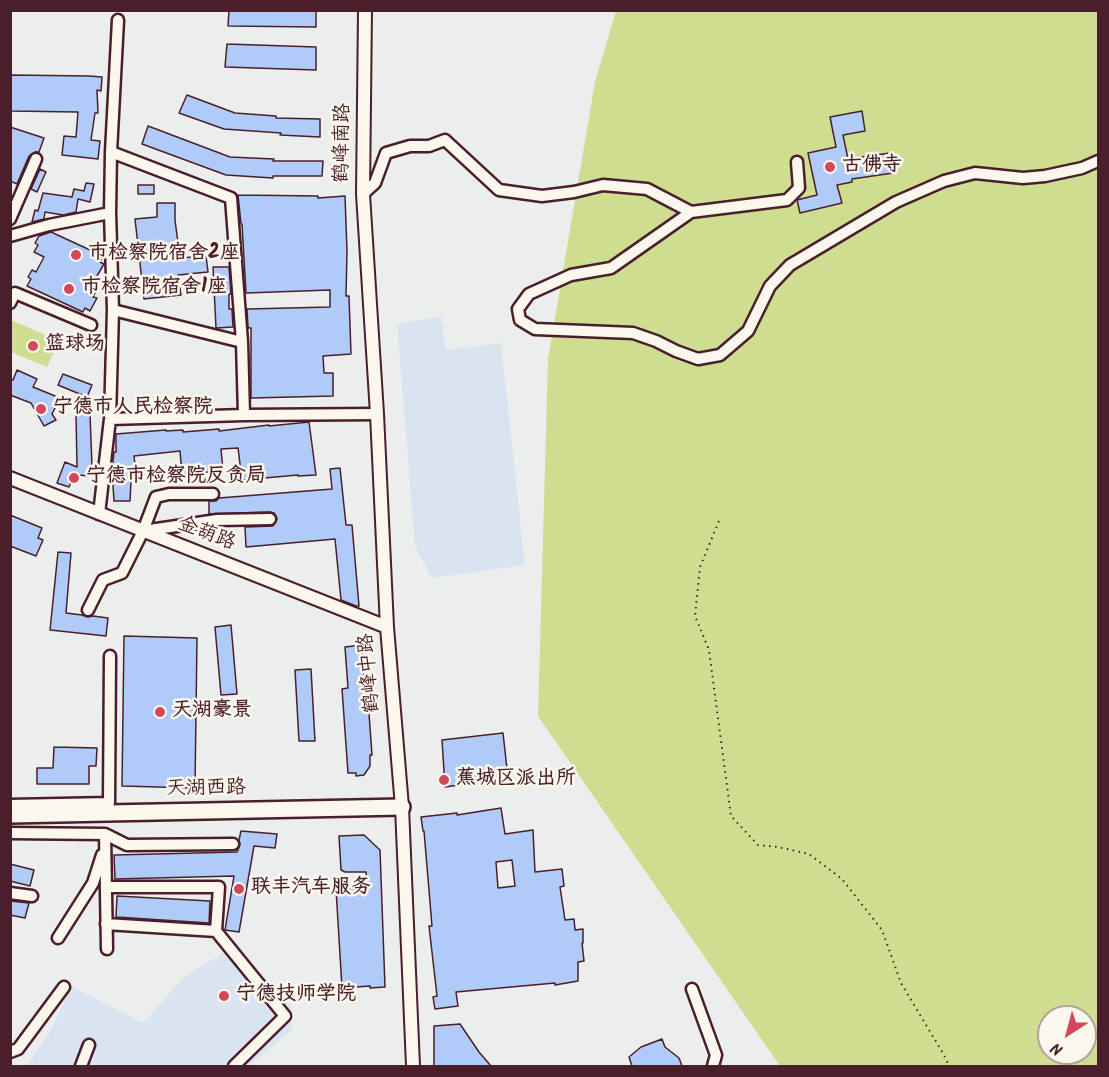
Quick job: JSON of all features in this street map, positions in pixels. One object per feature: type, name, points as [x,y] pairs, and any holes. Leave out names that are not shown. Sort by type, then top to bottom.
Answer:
[{"type":"main road","name":"天湖西路","points":[[10,815],[402,807]]},
{"type":"street","name":"鹤峰南路","points":[[365,10],[363,195],[369,276]]},
{"type":"street","points":[[99,514],[110,419],[113,310],[111,152],[118,20]]},
{"type":"street","points":[[363,195],[375,183],[386,153],[410,146],[429,146],[445,140],[499,190],[542,196],[603,185],[647,189],[691,212]]},
{"type":"street","points":[[111,152],[231,198],[242,342],[244,415]]},
{"type":"street","points":[[10,219],[36,159]]},
{"type":"street","points":[[797,162],[799,188],[787,200],[691,212],[611,268],[571,275],[529,294],[518,309],[520,320],[535,329],[633,333],[698,359],[720,355],[748,331],[770,286],[790,265],[896,202],[944,180],[975,173],[1023,178],[1045,176],[1082,168],[1098,161]]},
{"type":"street","points":[[10,236],[49,225],[110,213]]},
{"type":"street","name":"鹤峰中路","points":[[369,276],[387,627],[402,807],[413,1066]]},
{"type":"street","points":[[10,303],[15,293],[91,325]]},
{"type":"street","points":[[113,310],[242,342]]},
{"type":"street","points":[[110,419],[377,414]]},
{"type":"street","name":"金葫路","points":[[10,478],[387,627]]},
{"type":"street","points":[[88,610],[103,580],[122,573],[143,531],[156,497],[169,494],[213,494]]},
{"type":"street","points":[[143,531],[217,520],[270,519]]},
{"type":"street","points":[[10,805],[109,803],[110,656]]},
{"type":"street","points":[[10,833],[105,839],[127,845],[233,844]]},
{"type":"street","points":[[105,839],[107,949]]},
{"type":"street","points":[[58,938],[93,883],[105,839]]},
{"type":"street","points":[[106,887],[219,888],[216,931],[285,1016],[234,1066]]},
{"type":"street","points":[[10,893],[32,896]]},
{"type":"street","points":[[106,924],[216,931]]},
{"type":"street","points":[[10,1052],[18,1049],[64,987]]},
{"type":"street","points":[[692,989],[716,1055],[713,1066]]},
{"type":"street","points":[[81,1066],[89,1045]]},
{"type":"path","points":[[719,521],[700,567],[695,616],[709,650],[731,816],[758,845],[809,854],[842,879],[882,930],[901,983],[949,1066]]},
{"type":"shaded area","points":[[441,316],[446,350],[501,343],[525,565],[432,578],[415,546],[397,324]]},
{"type":"shaded area","name":"宁德技师学院","points":[[234,946],[248,958],[290,1006],[292,1030],[249,1066],[27,1066],[53,1027],[71,986],[143,1023],[183,978]]},
{"type":"green space","points":[[616,11],[1098,11],[1098,1066],[780,1066],[538,716],[548,359],[595,82]]},
{"type":"green space","name":"篮球场","points":[[11,320],[59,341],[47,367],[11,352]]},
{"type":"building","points":[[229,10],[316,10],[316,27],[228,26]]},
{"type":"building","points":[[227,44],[316,47],[316,70],[225,67]]},
{"type":"building","points":[[10,75],[102,77],[101,91],[97,90],[98,113],[95,113],[91,140],[100,141],[98,159],[62,155],[64,136],[76,137],[78,112],[10,111]]},
{"type":"building","points":[[187,95],[235,113],[276,116],[276,118],[320,119],[320,137],[224,129],[179,113]]},
{"type":"building","points":[[862,111],[865,131],[843,135],[848,159],[890,153],[893,173],[852,179],[852,182],[837,185],[842,203],[800,213],[797,200],[817,195],[808,153],[836,147],[830,117]]},
{"type":"building","points":[[148,126],[230,157],[274,159],[273,161],[323,161],[322,176],[273,176],[273,178],[226,175],[142,144]]},
{"type":"building","points":[[10,127],[44,138],[39,152],[29,156],[17,184],[10,181]]},
{"type":"building","points":[[40,169],[46,172],[37,192],[31,189]]},
{"type":"building","points":[[86,183],[94,184],[90,202],[78,199],[76,212],[63,215],[45,212],[44,219],[32,222],[43,193],[72,197],[74,189],[84,191]]},
{"type":"building","points":[[138,185],[154,185],[154,194],[138,194]]},
{"type":"building","points":[[238,195],[318,196],[318,198],[345,196],[346,296],[349,296],[351,354],[323,356],[324,373],[333,373],[333,396],[251,398],[251,328],[248,328],[247,309],[330,307],[330,290],[246,293]]},
{"type":"building","points":[[157,203],[175,203],[180,258],[206,256],[208,272],[178,275],[181,295],[144,299],[135,219],[157,217]]},
{"type":"building","points":[[51,232],[103,256],[100,262],[104,264],[90,288],[96,291],[93,297],[97,298],[90,311],[85,308],[83,312],[27,286],[32,270],[36,272],[44,257],[34,252],[38,245],[35,243],[39,236]]},
{"type":"building","points":[[213,267],[229,267],[231,294],[229,294],[229,309],[232,309],[233,327],[216,328]]},
{"type":"building","name":"宁德市人民检察院","points":[[17,370],[37,379],[33,387],[60,398],[52,414],[56,420],[44,426],[31,403],[10,395],[10,379],[13,380]]},
{"type":"building","points":[[63,374],[92,385],[87,397],[58,385]]},
{"type":"building","points":[[90,413],[92,467],[94,467],[96,476],[74,475],[69,487],[57,483],[65,462],[77,467],[76,414]]},
{"type":"building","points":[[309,422],[316,475],[242,480],[238,448],[221,449],[223,470],[209,472],[182,474],[180,451],[134,456],[137,481],[131,481],[130,501],[114,501],[112,471],[114,452],[116,452],[116,434],[166,430],[183,430],[183,432],[219,429],[219,431]]},
{"type":"building","points":[[340,468],[346,525],[352,525],[359,606],[341,600],[335,539],[246,547],[245,527],[273,526],[277,519],[274,513],[209,514],[209,501],[216,501],[219,498],[332,489],[330,469]]},
{"type":"building","points":[[10,515],[42,528],[38,538],[43,540],[36,556],[10,546]]},
{"type":"building","points":[[58,552],[71,553],[66,613],[108,618],[106,636],[50,630]]},
{"type":"building","points":[[231,625],[237,694],[221,695],[215,627]]},
{"type":"building","name":"天湖豪景","points":[[124,636],[197,638],[195,788],[122,786]]},
{"type":"building","points":[[362,645],[372,755],[370,755],[370,766],[364,775],[356,776],[356,773],[348,773],[342,689],[348,688],[345,647]]},
{"type":"building","points":[[311,669],[315,741],[299,741],[295,670]]},
{"type":"building","points":[[503,733],[508,778],[445,787],[442,740]]},
{"type":"building","points":[[54,747],[97,748],[96,766],[89,766],[89,784],[37,784],[37,768],[53,768]]},
{"type":"building","points":[[501,808],[505,834],[533,830],[535,872],[562,869],[564,886],[560,887],[565,920],[574,919],[575,930],[583,929],[584,961],[578,962],[578,981],[555,985],[555,983],[456,992],[458,1006],[435,1009],[433,997],[437,996],[429,926],[432,926],[421,817],[457,813],[457,815]],"holes":[[[512,860],[515,886],[498,888],[496,862]]]},
{"type":"building","points":[[241,831],[277,834],[275,848],[254,846],[239,932],[225,930],[234,876],[115,879],[114,855],[237,852]]},
{"type":"building","points":[[364,835],[380,850],[385,987],[342,988],[336,889],[367,887],[366,872],[341,870],[339,836]]},
{"type":"building","points":[[10,864],[34,870],[30,886],[10,881]]},
{"type":"building","points":[[117,896],[210,901],[209,923],[116,917]]},
{"type":"building","points":[[10,901],[29,903],[25,918],[10,915]]},
{"type":"building","points":[[460,1024],[491,1066],[434,1066],[434,1026]]},
{"type":"building","points":[[662,1039],[665,1047],[679,1058],[682,1066],[632,1066],[629,1057],[641,1047]]},
{"type":"place","name":"古佛寺","points":[[830,167]]},
{"type":"place","name":"市检察院宿舍2座","points":[[76,255]]},
{"type":"place","name":"市检察院宿舍1座","points":[[69,289]]},
{"type":"place","name":"篮球场","points":[[33,346]]},
{"type":"place","name":"宁德市人民检察院","points":[[41,409]]},
{"type":"place","name":"宁德市检察院反贪局","points":[[74,478]]},
{"type":"place","name":"天湖豪景","points":[[160,712]]},
{"type":"place","name":"蕉城区派出所","points":[[444,780]]},
{"type":"place","name":"联丰汽车服务","points":[[239,889]]},
{"type":"place","name":"宁德技师学院","points":[[224,996]]}]
